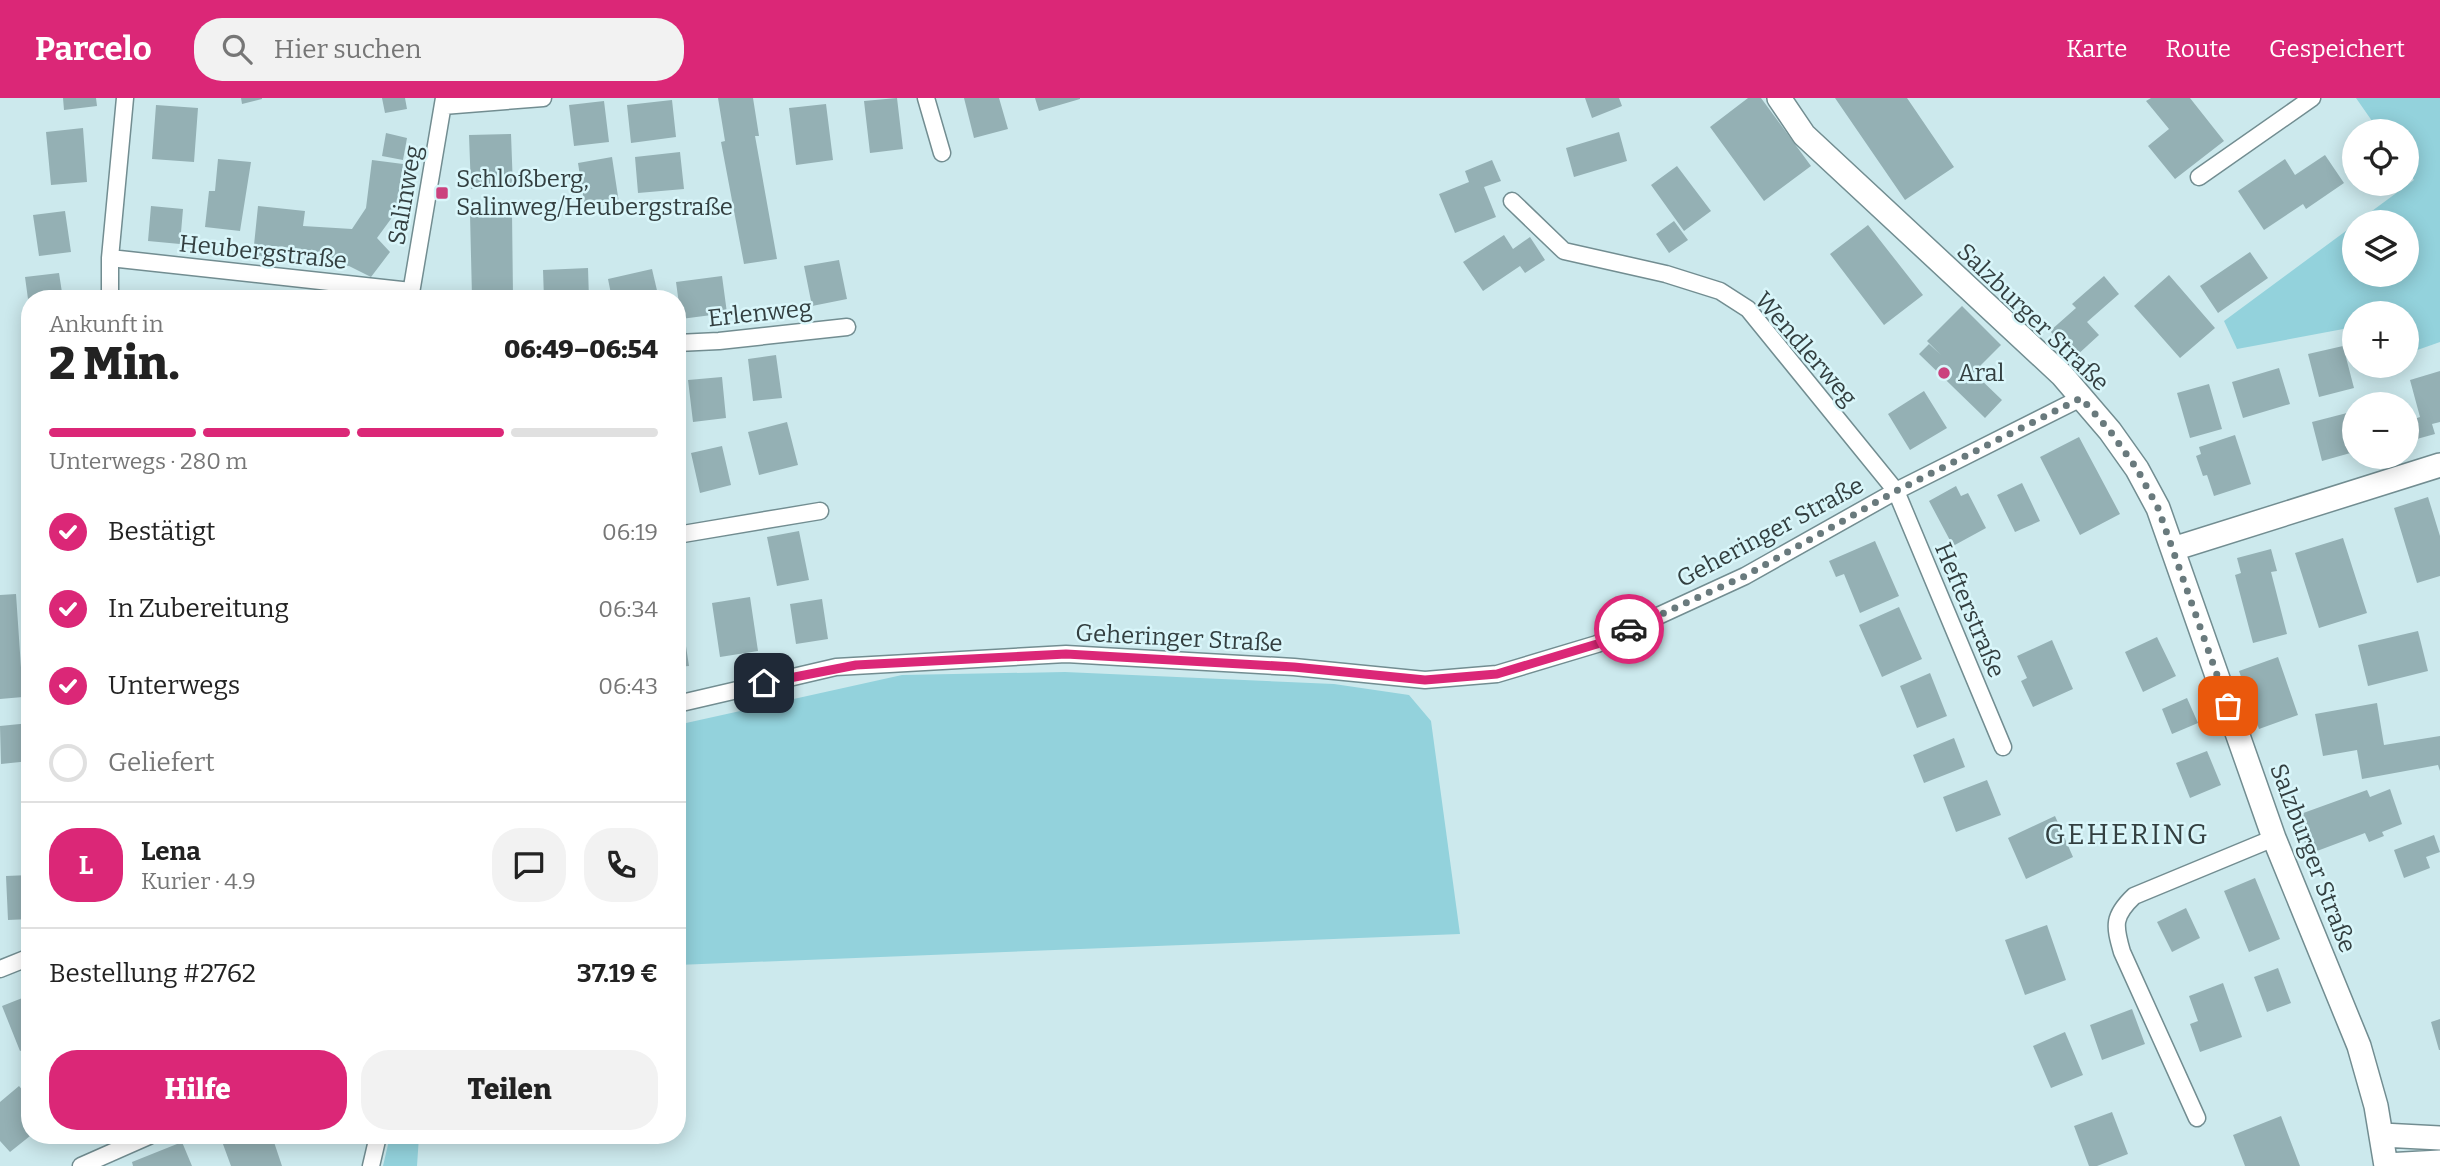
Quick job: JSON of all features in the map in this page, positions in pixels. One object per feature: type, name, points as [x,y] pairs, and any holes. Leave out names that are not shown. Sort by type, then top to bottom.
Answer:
[{"type":"main road","name":"Salzburger Straße","points":[[1779,98],[1804,135],[2062,375],[2110,431],[2137,469],[2158,508],[2274,838],[2358,1046],[2382,1135],[2386,1166]]},
{"type":"main road","points":[[2173,548],[2440,465]]},
{"type":"main road","points":[[2382,1135],[2440,1138]]},
{"type":"main road","points":[[2386,1166],[2440,1162]]},
{"type":"street","points":[[110,290],[110,258],[125,98]]},
{"type":"street","points":[[444,102],[543,98]]},
{"type":"street","points":[[926,98],[942,153]]},
{"type":"street","points":[[2199,177],[2312,98]]},
{"type":"street","name":"Salinweg","points":[[412,290],[444,102]]},
{"type":"street","name":"Wendlerweg","points":[[1512,201],[1564,251],[1720,291],[1748,309],[1896,491]]},
{"type":"street","name":"Heubergstraße","points":[[110,258],[370,290]]},
{"type":"street","name":"Erlenweg","points":[[686,343],[847,327]]},
{"type":"street","name":"Geheringer Straße","points":[[686,702],[836,667],[1066,654],[1294,667],[1425,680],[1497,674],[1609,639],[1745,576],[1896,491],[2081,398]]},
{"type":"street","name":"Hefterstraße","points":[[1896,491],[2003,747]]},
{"type":"street","points":[[686,533],[820,511]]},
{"type":"street","points":[[2197,1118],[2122,952],[2116,930],[2120,909],[2134,896],[2274,838]]},
{"type":"street","points":[[0,969],[21,961]]},
{"type":"street","points":[[82,1166],[131,1144]]},
{"type":"street","points":[[371,1166],[376,1144]]},
{"type":"shaded area","points":[[2356,98],[2440,98],[2440,342],[2419,349],[2419,301],[2342,301],[2342,329],[2237,349],[2224,321],[2342,234],[2342,287],[2419,287],[2419,210],[2373,210],[2392,196],[2419,196],[2419,119],[2371,119]]},
{"type":"shaded area","points":[[1065,672],[1334,684],[1409,695],[1431,721],[1460,934],[686,965],[686,723],[902,675]]},
{"type":"shaded area","points":[[388,1144],[418,1144],[417,1166],[383,1166]]},
{"type":"building","points":[[63,98],[96,98],[97,106],[64,110]]},
{"type":"building","points":[[241,98],[262,98],[262,99],[242,104]]},
{"type":"building","points":[[382,98],[405,98],[407,109],[385,113]]},
{"type":"building","points":[[718,98],[753,98],[759,136],[755,136],[777,259],[744,264],[721,142],[725,141]]},
{"type":"building","points":[[897,98],[903,149],[870,153],[864,101]]},
{"type":"building","points":[[964,98],[999,98],[1008,129],[974,138]]},
{"type":"building","points":[[1035,98],[1080,98],[1080,99],[1039,111]]},
{"type":"building","points":[[1585,98],[1619,98],[1622,106],[1592,118]]},
{"type":"building","points":[[1748,98],[1761,98],[1811,166],[1764,201],[1710,127]]},
{"type":"building","points":[[1835,98],[1907,98],[1954,167],[1905,200]]},
{"type":"building","points":[[2151,98],[2190,98],[2224,141],[2175,179],[2148,146],[2169,129],[2146,101]]},
{"type":"building","points":[[672,100],[676,137],[631,143],[627,105]]},
{"type":"building","points":[[604,101],[609,142],[574,146],[569,105]]},
{"type":"building","points":[[826,104],[833,160],[796,165],[789,108]]},
{"type":"building","points":[[156,105],[198,108],[194,162],[152,159]]},
{"type":"building","points":[[83,128],[87,182],[51,185],[46,132]]},
{"type":"building","points":[[1619,132],[1627,161],[1574,177],[1566,148]]},
{"type":"building","points":[[386,133],[407,138],[403,160],[382,156]]},
{"type":"building","points":[[511,134],[513,188],[471,189],[469,135]]},
{"type":"building","points":[[680,152],[684,189],[638,193],[635,157]]},
{"type":"building","points":[[2325,155],[2342,180],[2342,184],[2306,209],[2303,204],[2264,230],[2238,191],[2285,159],[2295,175]]},
{"type":"building","points":[[612,157],[619,203],[585,208],[578,163]]},
{"type":"building","points":[[218,159],[251,162],[240,231],[205,227],[209,191],[215,191]]},
{"type":"building","points":[[372,160],[403,164],[396,212],[377,238],[390,252],[371,277],[349,266],[305,261],[301,249],[273,246],[272,257],[253,255],[258,206],[305,211],[303,226],[352,229],[366,208]]},
{"type":"building","points":[[1492,160],[1501,181],[1484,187],[1496,217],[1455,233],[1439,194],[1469,182],[1465,171]]},
{"type":"building","points":[[1677,166],[1711,211],[1684,231],[1651,185]]},
{"type":"building","points":[[151,206],[183,209],[180,244],[148,241]]},
{"type":"building","points":[[65,211],[71,252],[39,256],[33,215]]},
{"type":"building","points":[[512,213],[513,290],[472,290],[470,214]]},
{"type":"building","points":[[1674,221],[1688,240],[1669,253],[1656,234]]},
{"type":"building","points":[[1868,225],[1923,295],[1884,325],[1830,254]]},
{"type":"building","points":[[1504,235],[1513,249],[1530,237],[1545,260],[1525,273],[1520,266],[1483,291],[1463,262]]},
{"type":"building","points":[[2250,252],[2268,278],[2218,313],[2200,286]]},
{"type":"building","points":[[839,260],[847,299],[812,306],[804,266]]},
{"type":"building","points":[[588,268],[589,290],[544,290],[543,270]]},
{"type":"building","points":[[652,269],[657,290],[610,290],[608,279]]},
{"type":"building","points":[[59,273],[62,290],[27,290],[25,277]]},
{"type":"building","points":[[2169,275],[2215,328],[2180,358],[2134,306]]},
{"type":"building","points":[[722,276],[727,313],[686,318],[686,290],[677,290],[676,282]]},
{"type":"building","points":[[2104,276],[2119,294],[2087,322],[2099,335],[2075,357],[2050,331],[2076,308],[2072,304]]},
{"type":"building","points":[[1962,306],[2001,345],[1966,380],[1969,383],[1976,375],[2002,400],[1985,418],[1919,354],[1929,344],[1941,355],[1927,341]]},
{"type":"building","points":[[2342,346],[2342,378],[2351,378],[2354,388],[2319,397],[2308,354]]},
{"type":"building","points":[[776,355],[782,398],[753,401],[748,359]]},
{"type":"building","points":[[2279,368],[2290,404],[2243,418],[2232,382]]},
{"type":"building","points":[[2440,371],[2440,422],[2432,424],[2435,434],[2419,438],[2419,392],[2413,392],[2410,380]]},
{"type":"building","points":[[722,377],[726,418],[693,422],[688,380]]},
{"type":"building","points":[[2209,384],[2222,429],[2190,438],[2177,393]]},
{"type":"building","points":[[1924,391],[1947,428],[1910,450],[1888,414]]},
{"type":"building","points":[[2342,414],[2342,455],[2322,461],[2312,422]]},
{"type":"building","points":[[787,422],[798,465],[759,475],[748,432]]},
{"type":"building","points":[[2235,435],[2251,484],[2214,496],[2207,475],[2203,476],[2196,456],[2201,454],[2199,447]]},
{"type":"building","points":[[2079,437],[2120,514],[2080,535],[2040,457]]},
{"type":"building","points":[[722,446],[731,485],[700,493],[691,453]]},
{"type":"building","points":[[2022,483],[2040,521],[2015,532],[1997,495]]},
{"type":"building","points":[[1956,486],[1961,496],[1968,493],[1986,528],[1953,546],[1929,501]]},
{"type":"building","points":[[2428,497],[2440,536],[2440,576],[2417,583],[2394,508]]},
{"type":"building","points":[[799,531],[809,580],[777,586],[767,537]]},
{"type":"building","points":[[2343,538],[2367,613],[2319,628],[2295,553]]},
{"type":"building","points":[[1875,541],[1899,596],[1860,613],[1844,574],[1836,577],[1829,561]]},
{"type":"building","points":[[2271,549],[2277,571],[2271,572],[2287,634],[2253,643],[2235,575],[2241,573],[2237,558]]},
{"type":"building","points":[[16,594],[21,697],[0,699],[0,595]]},
{"type":"building","points":[[750,597],[758,651],[720,657],[712,603]]},
{"type":"building","points":[[822,599],[828,639],[796,644],[790,604]]},
{"type":"building","points":[[1899,607],[1922,659],[1882,677],[1859,625]]},
{"type":"building","points":[[2418,631],[2428,671],[2368,686],[2358,645]]},
{"type":"building","points":[[2157,637],[2176,676],[2143,692],[2125,652]]},
{"type":"building","points":[[2052,640],[2073,689],[2033,707],[2021,681],[2027,678],[2017,656]]},
{"type":"building","points":[[2278,657],[2298,715],[2259,729],[2239,671]]},
{"type":"building","points":[[1930,673],[1947,716],[1917,728],[1900,686]]},
{"type":"building","points":[[2187,698],[2198,723],[2172,734],[2162,709]]},
{"type":"building","points":[[2377,703],[2384,745],[2440,736],[2440,771],[2438,765],[2362,779],[2357,750],[2323,756],[2315,714]]},
{"type":"building","points":[[21,724],[21,762],[1,764],[0,726]]},
{"type":"building","points":[[1954,738],[1965,767],[1924,783],[1913,755]]},
{"type":"building","points":[[2207,751],[2221,785],[2190,798],[2176,763]]},
{"type":"building","points":[[1987,780],[2001,815],[1956,832],[1943,797]]},
{"type":"building","points":[[2390,789],[2402,824],[2382,832],[2384,836],[2369,842],[2365,833],[2309,854],[2295,816],[2367,790],[2370,797]]},
{"type":"building","points":[[2055,816],[2073,857],[2026,879],[2008,838]]},
{"type":"building","points":[[2434,835],[2440,852],[2426,857],[2430,868],[2404,878],[2394,850]]},
{"type":"building","points":[[21,875],[21,919],[8,920],[6,876]]},
{"type":"building","points":[[2255,878],[2280,939],[2249,952],[2224,891]]},
{"type":"building","points":[[2186,908],[2200,938],[2172,952],[2157,922]]},
{"type":"building","points":[[2047,925],[2066,980],[2025,995],[2005,940]]},
{"type":"building","points":[[2278,968],[2291,1003],[2267,1012],[2254,977]]},
{"type":"building","points":[[2223,983],[2242,1037],[2200,1052],[2190,1024],[2198,1021],[2189,996]]},
{"type":"building","points":[[21,999],[21,1051],[20,1051],[2,1006]]},
{"type":"building","points":[[2132,1009],[2145,1044],[2102,1060],[2090,1025]]},
{"type":"building","points":[[2440,1019],[2440,1050],[2439,1050],[2431,1022]]},
{"type":"building","points":[[2065,1032],[2083,1075],[2051,1088],[2033,1046]]},
{"type":"building","points":[[19,1086],[21,1088],[21,1143],[10,1152],[0,1141],[0,1102]]},
{"type":"building","points":[[2112,1112],[2128,1154],[2097,1166],[2089,1166],[2074,1126]]},
{"type":"building","points":[[2281,1116],[2300,1166],[2245,1166],[2233,1135]]},
{"type":"building","points":[[183,1144],[192,1166],[133,1166],[132,1162]]},
{"type":"building","points":[[223,1144],[275,1144],[282,1166],[231,1166]]},
{"type":"way so far","points":[[1629,629],[1745,576],[1896,491],[2081,398],[2110,431],[2137,469],[2158,508],[2228,706]]},
{"type":"place","name":"Schloßberg, Salinweg/Heubergstraße","points":[[442,193]]},
{"type":"place","name":"Aral","points":[[1944,373]]},
{"type":"district","name":"GEHERING","points":[[2127,834]]},
{"type":"route","points":[[764,683],[856,665],[1066,654],[1294,667],[1425,680],[1497,674],[1597,644],[1629,629]]}]
